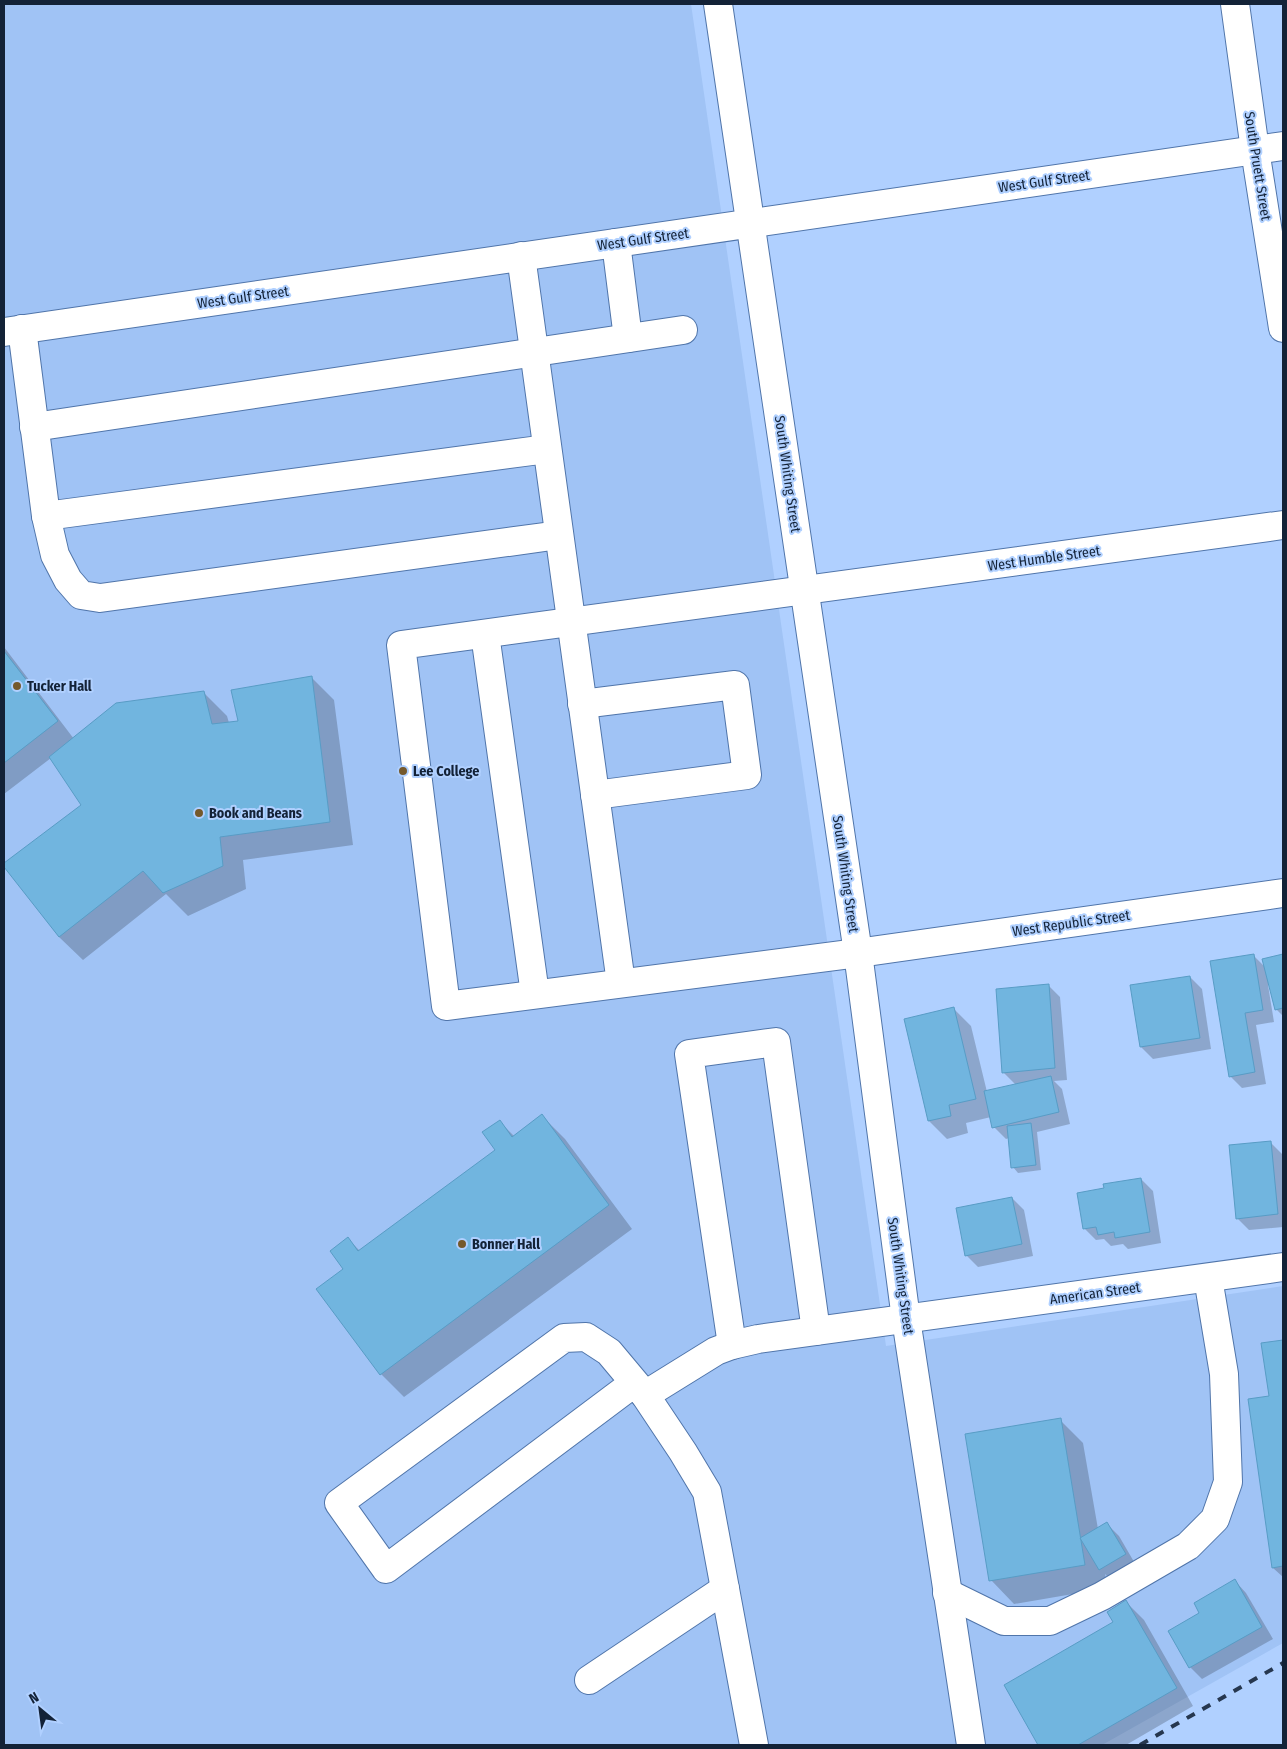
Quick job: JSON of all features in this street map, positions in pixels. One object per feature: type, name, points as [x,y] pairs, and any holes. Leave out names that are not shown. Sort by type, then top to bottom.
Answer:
[{"type":"street","name":"South Whiting Street","points":[[718,4],[858,953],[906,1319],[971,1745]]},
{"type":"street","name":"South Pruett Street","points":[[1235,4],[1255,150],[1283,328]]},
{"type":"street","name":"West Gulf Street","points":[[13,331],[1283,146]]},
{"type":"street","points":[[616,242],[628,338]]},
{"type":"street","points":[[521,256],[621,983]]},
{"type":"street","points":[[34,427],[683,330]]},
{"type":"street","points":[[13,331],[34,427],[46,516],[54,555],[68,580],[81,595],[100,598],[559,535]]},
{"type":"street","points":[[46,516],[547,449]]},
{"type":"street","name":"West Humble Street","points":[[535,994],[446,1006],[401,645],[1283,524]]},
{"type":"street","points":[[485,634],[535,994]]},
{"type":"street","points":[[582,704],[735,686],[747,775],[595,795]]},
{"type":"street","name":"West Republic Street","points":[[535,994],[858,953],[1283,893]]},
{"type":"street","points":[[732,1345],[689,1054],[776,1042],[816,1331]]},
{"type":"street","name":"American Street","points":[[639,1389],[609,1352],[586,1337],[564,1338],[339,1503],[386,1568],[639,1389],[732,1345],[758,1339],[1283,1267]]},
{"type":"street","points":[[948,1593],[1004,1622],[1050,1621],[1102,1596],[1188,1546],[1215,1519],[1228,1482],[1224,1374],[1208,1278]]},
{"type":"street","points":[[639,1389],[683,1452],[707,1492],[754,1745]]},
{"type":"street","points":[[589,1680],[725,1589]]},
{"type":"shaded area","name":"Lee College","points":[[4,4],[691,4],[886,1346],[1283,1286],[1283,1643],[1102,1745],[4,1745]]},
{"type":"building","name":"Tucker Hall","points":[[4,651],[58,721],[4,763]]},
{"type":"building","name":"Book and Beans","points":[[312,676],[330,822],[220,837],[223,866],[163,893],[143,871],[59,937],[4,867],[4,863],[81,805],[49,757],[116,703],[204,691],[212,724],[238,721],[231,690]]},
{"type":"building","points":[[1254,954],[1263,1010],[1245,1013],[1255,1072],[1229,1077],[1210,961]]},
{"type":"building","points":[[1283,954],[1283,1008],[1275,1010],[1262,959]]},
{"type":"building","points":[[1190,976],[1200,1038],[1140,1047],[1130,985]]},
{"type":"building","points":[[1049,984],[1055,1068],[1002,1073],[996,989]]},
{"type":"building","points":[[954,1007],[976,1099],[949,1105],[951,1116],[928,1121],[904,1019]]},
{"type":"building","points":[[1051,1076],[1059,1112],[992,1128],[984,1091]]},
{"type":"building","name":"Bonner Hall","points":[[542,1114],[609,1205],[380,1375],[316,1289],[343,1269],[330,1251],[348,1237],[358,1251],[495,1150],[482,1132],[500,1120],[512,1137]]},
{"type":"building","points":[[1031,1123],[1036,1165],[1011,1168],[1007,1126]]},
{"type":"building","points":[[1271,1141],[1278,1214],[1236,1219],[1229,1145]]},
{"type":"building","points":[[1141,1178],[1150,1232],[1115,1238],[1114,1232],[1098,1235],[1096,1227],[1083,1229],[1077,1193],[1104,1188],[1103,1184]]},
{"type":"building","points":[[1012,1197],[1022,1244],[965,1256],[956,1208]]},
{"type":"building","points":[[1283,1340],[1283,1566],[1272,1568],[1248,1399],[1269,1396],[1261,1343]]},
{"type":"building","points":[[1061,1418],[1085,1565],[989,1581],[965,1434]]},
{"type":"building","points":[[1107,1522],[1126,1554],[1099,1570],[1080,1538]]},
{"type":"building","points":[[1235,1579],[1262,1627],[1189,1668],[1168,1631],[1199,1613],[1194,1603]]},
{"type":"building","points":[[1126,1600],[1177,1688],[1078,1745],[1038,1745],[1004,1685],[1113,1622],[1107,1612]]},
{"type":"railway","points":[[1140,1745],[1283,1663]]},
{"type":"place","name":"Tucker Hall","points":[[17,686]]},
{"type":"place","name":"Lee College","points":[[403,771]]},
{"type":"place","name":"Book and Beans","points":[[199,813]]},
{"type":"place","name":"Bonner Hall","points":[[462,1244]]}]
